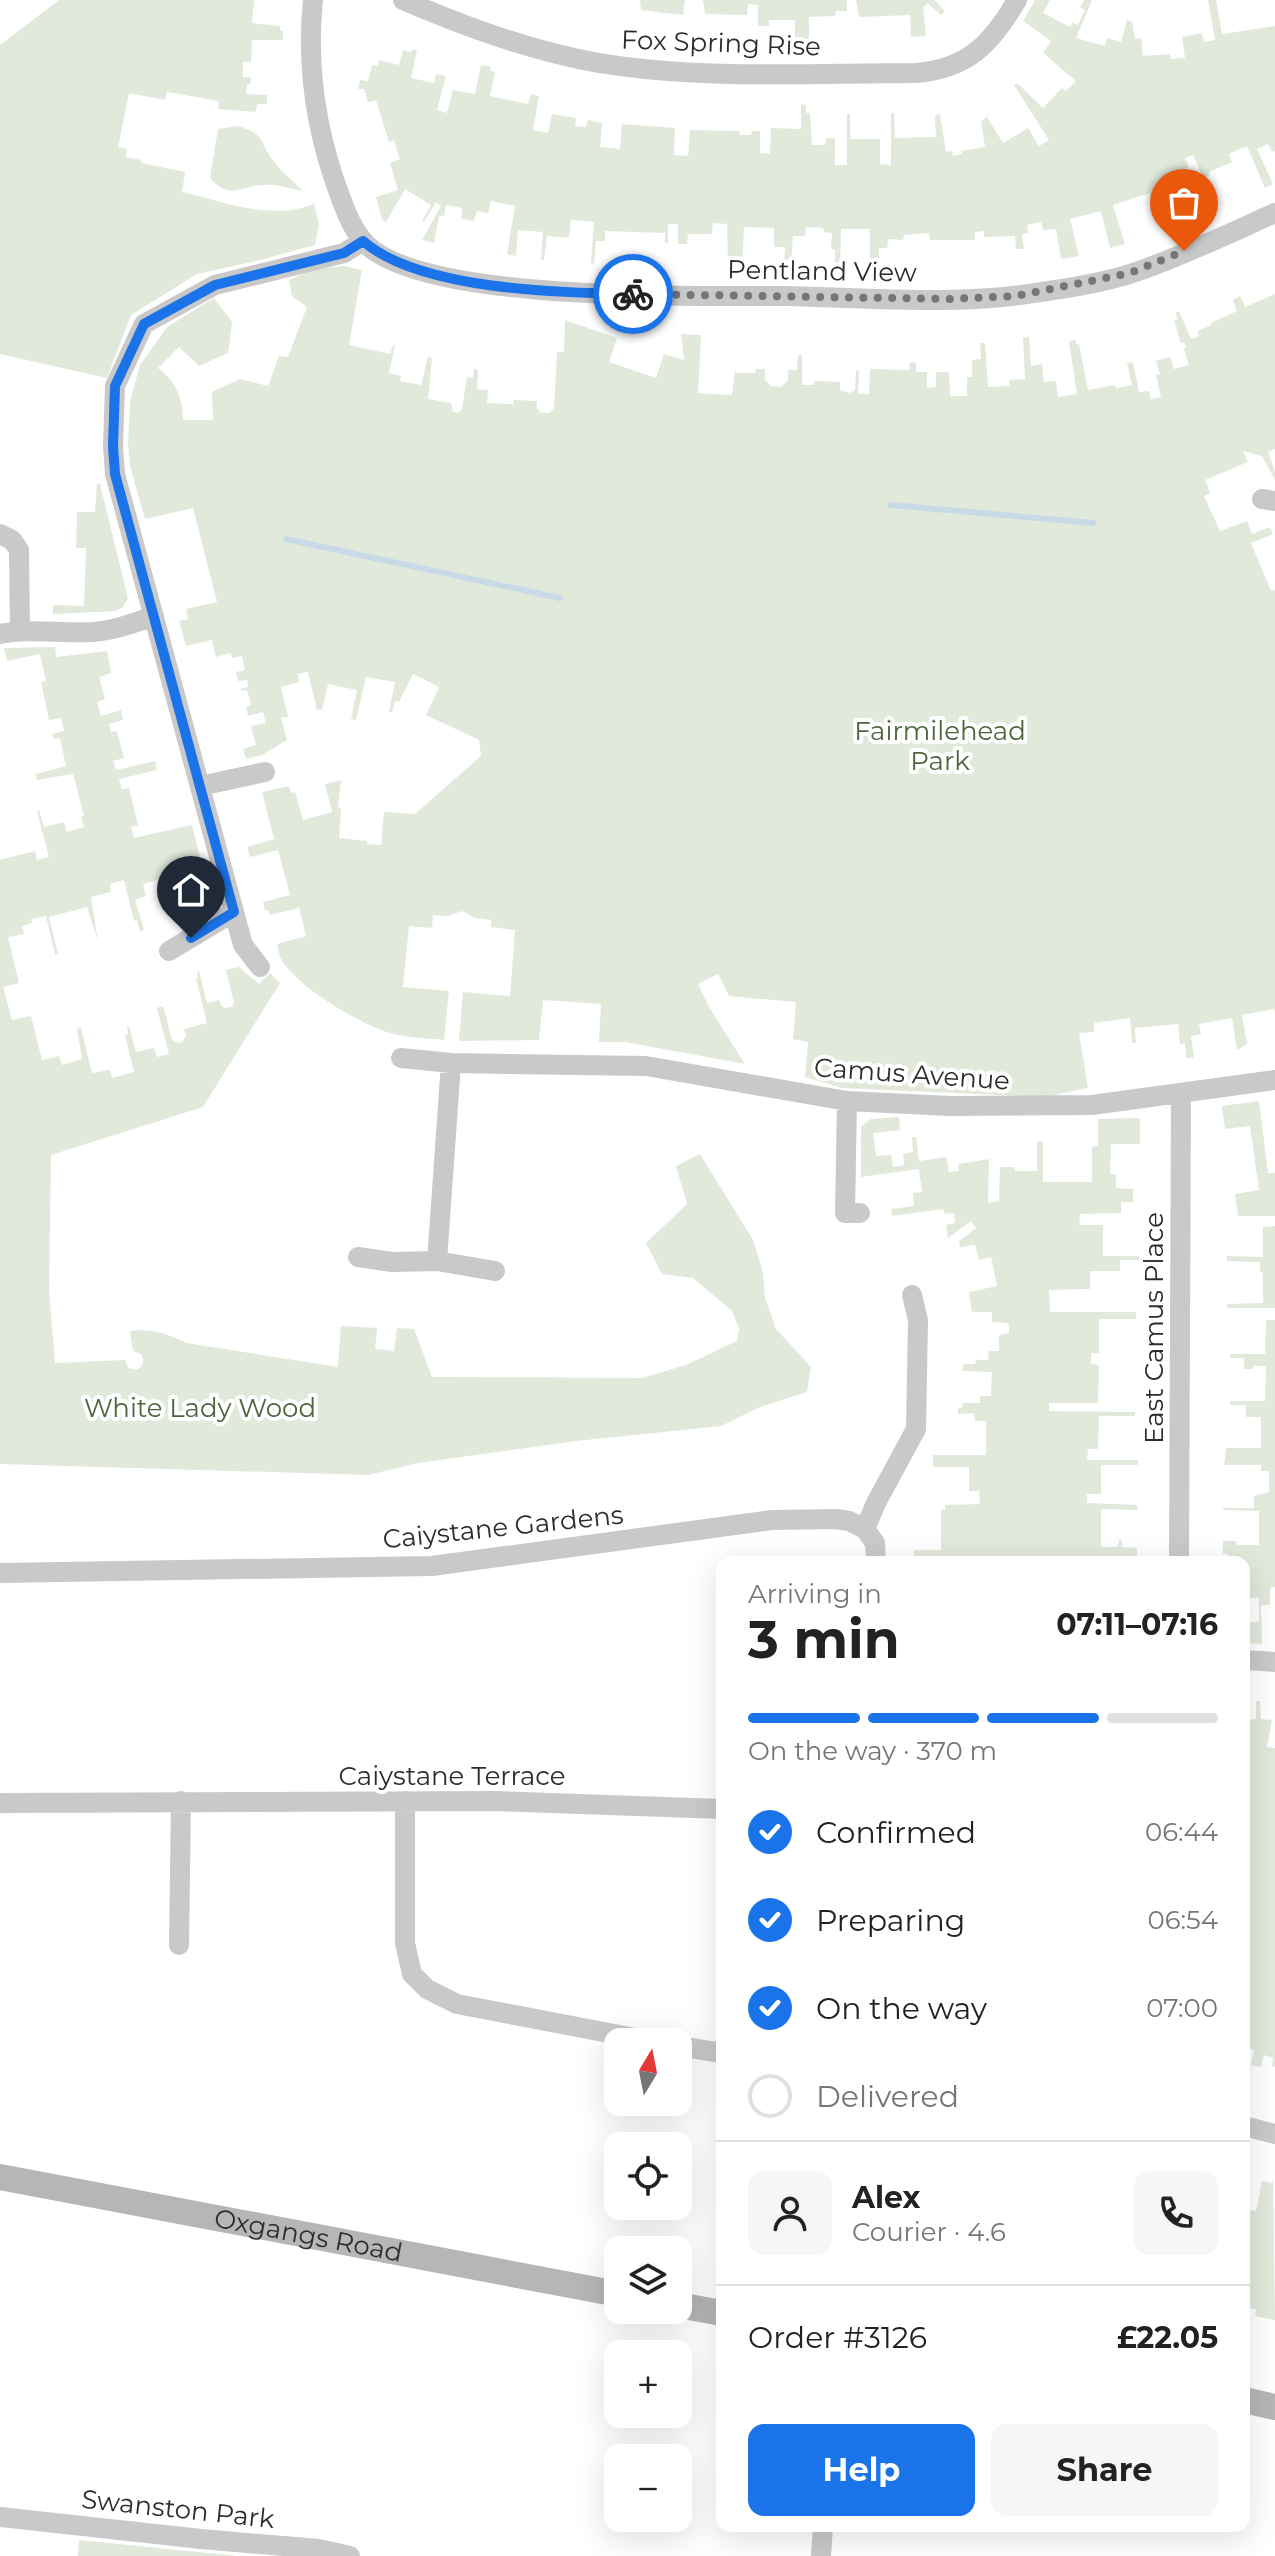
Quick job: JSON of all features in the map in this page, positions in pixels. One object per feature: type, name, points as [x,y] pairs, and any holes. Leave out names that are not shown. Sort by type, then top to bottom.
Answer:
[{"type":"main road","name":"Oxgangs Road","points":[[0,2177],[604,2291]]},
{"type":"main road","points":[[692,2308],[716,2312]]},
{"type":"main road","points":[[1250,2401],[1275,2407]]},
{"type":"street","points":[[260,967],[243,945],[115,474],[115,386],[144,324],[215,285],[344,253],[363,241],[334,180],[318,119],[311,76],[313,0]]},
{"type":"street","name":"Fox Spring Rise","points":[[403,0],[482,32],[599,63],[651,70],[710,72],[916,73],[949,68],[982,48],[1017,0]]},
{"type":"street","name":"Pentland View","points":[[363,241],[383,257],[411,267],[499,286],[612,293],[992,298],[1044,292],[1130,273],[1275,213]]},
{"type":"street","points":[[0,534],[12,540],[19,550],[10,632],[93,632],[127,626],[154,616]]},
{"type":"street","points":[[200,786],[265,772]]},
{"type":"street","points":[[169,951],[234,912]]},
{"type":"street","name":"Camus Avenue","points":[[401,1058],[451,1063],[646,1066],[847,1101],[951,1106],[1058,1107],[1275,1080]]},
{"type":"street","points":[[437,1261],[451,1063]]},
{"type":"street","name":"East Camus Place","points":[[1179,1556],[1181,1094]]},
{"type":"street","points":[[845,1214],[847,1101]]},
{"type":"street","points":[[358,1257],[392,1262],[437,1261],[495,1271]]},
{"type":"street","points":[[876,1556],[875,1543],[865,1529],[916,1429],[918,1320],[912,1295]]},
{"type":"street","name":"Caiystane Gardens","points":[[0,1573],[421,1567],[772,1520],[836,1519],[865,1529]]},
{"type":"street","points":[[1250,1660],[1275,1662]]},
{"type":"street","points":[[179,1945],[181,1801]]},
{"type":"street","points":[[405,1801],[405,1943],[412,1974],[427,1989],[457,2004],[604,2032]]},
{"type":"street","name":"Caiystane Terrace","points":[[0,1803],[526,1801],[716,1809]]},
{"type":"street","points":[[692,2048],[716,2052]]},
{"type":"street","points":[[1250,2128],[1275,2134]]},
{"type":"street","name":"Swanston Park","points":[[0,2517],[319,2549],[350,2556]]},
{"type":"street","points":[[821,2556],[823,2532]]},
{"type":"green space","points":[[59,0],[254,0],[252,23],[280,26],[283,31],[283,40],[252,40],[251,62],[243,62],[243,77],[251,77],[246,94],[267,95],[267,104],[257,104],[256,112],[218,109],[219,101],[167,92],[165,100],[129,93],[118,147],[127,149],[126,157],[141,160],[141,163],[185,172],[182,192],[264,210],[298,209],[314,204],[319,224],[315,245],[197,274],[131,315],[107,378],[0,354],[0,45]]},
{"type":"green space","points":[[640,0],[685,0],[683,15],[641,10]]},
{"type":"green space","points":[[703,0],[847,0],[847,11],[836,11],[835,16],[809,17],[809,41],[795,45],[795,20],[769,20],[769,26],[758,26],[758,5],[748,4],[747,15],[705,14]]},
{"type":"green space","points":[[856,0],[934,0],[945,11],[941,15],[928,3],[923,8],[926,36],[911,37],[910,15],[859,17]]},
{"type":"green space","points":[[1035,0],[1050,0],[1043,13],[1070,27],[1072,22],[1078,25],[1085,10],[1080,7],[1084,0],[1092,0],[1076,38],[1105,46],[1107,38],[1121,42],[1127,20],[1132,22],[1135,39],[1141,38],[1143,56],[1170,54],[1171,59],[1185,58],[1182,37],[1202,33],[1204,42],[1215,40],[1208,0],[1216,0],[1222,34],[1275,26],[1275,151],[1272,152],[1268,144],[1257,149],[1273,184],[1265,188],[1247,146],[1229,154],[1232,162],[1203,178],[1193,155],[1185,158],[1189,167],[1161,179],[1167,194],[1156,198],[1168,227],[1163,229],[1150,193],[1113,205],[1125,244],[1110,248],[1101,211],[1070,219],[1079,256],[1061,259],[1056,229],[1043,230],[1041,222],[1027,225],[1028,233],[1022,234],[1024,249],[1016,249],[1015,236],[984,237],[984,231],[975,232],[975,240],[930,240],[929,233],[904,235],[903,240],[888,239],[887,248],[879,248],[879,270],[870,270],[870,229],[841,229],[840,270],[835,269],[832,233],[824,232],[823,228],[806,227],[805,236],[793,236],[791,266],[784,266],[785,247],[774,247],[774,228],[744,227],[742,265],[728,264],[727,224],[713,223],[712,234],[688,234],[687,244],[678,244],[678,224],[668,224],[668,243],[665,243],[665,233],[605,231],[605,241],[596,241],[594,264],[591,263],[594,222],[571,220],[569,238],[547,236],[544,260],[541,260],[543,232],[518,230],[516,256],[507,254],[515,206],[491,201],[488,213],[477,211],[474,221],[461,219],[462,208],[446,205],[444,216],[439,216],[434,243],[422,240],[441,206],[436,202],[424,222],[431,205],[405,189],[386,222],[382,219],[376,197],[398,190],[390,163],[400,159],[394,140],[389,142],[376,100],[368,102],[364,89],[358,89],[360,80],[368,81],[372,65],[378,66],[379,60],[399,65],[403,50],[417,50],[411,78],[434,83],[436,74],[446,76],[437,110],[447,113],[453,90],[475,94],[481,65],[491,67],[490,71],[495,72],[490,96],[528,104],[531,94],[539,96],[533,130],[548,133],[552,114],[576,118],[575,126],[586,127],[588,120],[602,123],[600,147],[620,149],[622,124],[675,128],[674,155],[688,156],[690,130],[739,131],[740,135],[760,131],[760,153],[770,154],[771,128],[801,129],[801,104],[806,105],[806,113],[810,113],[812,145],[825,145],[826,138],[835,138],[835,165],[847,165],[847,114],[850,114],[850,139],[880,139],[880,164],[891,165],[891,113],[894,113],[895,138],[936,137],[935,115],[940,114],[946,152],[952,151],[953,156],[985,147],[981,121],[987,117],[1003,143],[1028,128],[1039,146],[1049,140],[1014,85],[1017,83],[1043,108],[1062,88],[1066,91],[1076,81],[1043,53],[1051,41],[1023,21]]},
{"type":"green space","points":[[237,126],[258,136],[269,156],[303,191],[269,185],[230,190],[217,185],[210,178],[218,129]]},
{"type":"green space","name":"Fairmilehead Park","points":[[344,266],[362,270],[349,345],[390,354],[395,345],[389,373],[401,376],[400,381],[421,385],[428,357],[432,358],[428,399],[451,403],[453,412],[458,413],[462,409],[467,377],[473,378],[474,369],[478,370],[477,389],[488,390],[487,403],[537,401],[541,413],[549,413],[554,408],[557,352],[564,352],[565,320],[617,338],[609,362],[656,378],[664,354],[684,360],[681,334],[701,335],[698,393],[732,395],[735,369],[736,373],[755,373],[756,369],[765,369],[765,380],[771,386],[781,387],[788,380],[788,370],[797,370],[798,355],[802,355],[802,385],[814,385],[814,381],[840,382],[840,390],[850,393],[855,390],[856,371],[859,371],[858,394],[869,394],[870,369],[909,370],[910,362],[916,363],[916,372],[927,372],[927,388],[936,387],[936,372],[949,372],[950,396],[967,396],[967,377],[972,377],[972,360],[981,359],[980,343],[985,343],[988,387],[1009,386],[1009,380],[1025,379],[1023,338],[1029,337],[1031,366],[1042,364],[1044,382],[1056,381],[1058,397],[1077,394],[1069,341],[1075,340],[1079,344],[1088,390],[1132,385],[1127,363],[1133,362],[1139,392],[1149,391],[1151,399],[1161,397],[1156,361],[1170,357],[1174,369],[1189,365],[1186,347],[1184,342],[1181,343],[1174,321],[1178,319],[1175,313],[1179,311],[1191,339],[1199,336],[1198,331],[1211,323],[1237,311],[1233,300],[1240,296],[1245,307],[1275,294],[1275,449],[1268,452],[1275,480],[1262,456],[1243,451],[1248,462],[1205,480],[1210,493],[1204,496],[1220,531],[1247,521],[1252,534],[1270,527],[1273,534],[1251,543],[1271,591],[1275,590],[1275,1013],[1274,1009],[1242,1015],[1247,1044],[1237,1050],[1232,1018],[1199,1024],[1201,1034],[1191,1036],[1194,1057],[1186,1058],[1185,1043],[1180,1044],[1178,1024],[1135,1028],[1136,1043],[1132,1043],[1130,1018],[1094,1023],[1094,1032],[1079,1033],[1088,1088],[1045,1097],[842,1088],[805,1077],[808,1042],[793,1039],[796,1002],[729,996],[718,974],[698,984],[745,1064],[625,1042],[599,1042],[601,1004],[543,1000],[539,1040],[459,1041],[463,992],[510,996],[515,930],[491,927],[491,920],[475,918],[462,911],[448,916],[433,915],[432,928],[409,926],[403,987],[449,991],[444,1040],[399,1035],[380,1029],[349,1015],[304,984],[282,960],[277,944],[306,936],[299,908],[270,915],[269,910],[265,911],[263,902],[290,895],[278,850],[250,857],[247,847],[274,839],[262,792],[289,786],[291,793],[295,792],[303,820],[332,812],[325,784],[341,780],[339,838],[381,845],[384,812],[415,814],[481,756],[479,740],[426,715],[439,687],[413,674],[399,702],[395,701],[392,712],[389,712],[395,682],[366,677],[356,720],[351,719],[357,690],[328,684],[321,714],[322,709],[317,710],[308,672],[298,674],[299,682],[281,687],[288,717],[281,718],[287,740],[262,755],[246,759],[243,749],[256,745],[251,726],[266,723],[263,712],[248,716],[246,707],[251,705],[247,690],[240,689],[248,687],[247,680],[238,681],[236,672],[245,670],[242,656],[232,658],[231,653],[216,657],[212,640],[186,646],[179,621],[188,619],[186,609],[217,602],[193,508],[145,519],[130,466],[130,401],[140,365],[167,327],[214,298],[232,322],[228,353],[199,366],[179,347],[158,368],[177,391],[183,420],[213,420],[212,392],[240,379],[268,386],[279,356],[288,357],[307,307],[292,296],[289,280],[314,269]]},
{"type":"green space","points":[[97,484],[100,484],[128,598],[123,607],[116,611],[53,614],[53,605],[84,606],[86,548],[76,548],[77,512],[95,512]]},
{"type":"green space","name":"White Lady Wood","points":[[55,647],[56,657],[107,651],[111,673],[99,677],[105,699],[97,702],[101,716],[121,710],[123,720],[109,724],[111,732],[117,731],[124,758],[113,761],[116,770],[155,761],[157,770],[119,779],[122,789],[129,788],[138,825],[131,827],[134,838],[192,825],[209,894],[206,895],[193,856],[172,865],[174,871],[169,873],[177,903],[167,877],[143,884],[146,896],[135,900],[144,930],[140,931],[137,920],[134,921],[124,880],[110,884],[111,892],[91,897],[98,941],[87,907],[49,917],[58,954],[55,955],[46,916],[31,919],[32,923],[22,926],[24,934],[8,937],[19,983],[3,987],[12,1020],[31,1016],[42,1060],[59,1056],[62,1065],[82,1059],[77,1029],[81,1028],[92,1073],[110,1070],[112,1078],[134,1072],[125,1035],[128,1034],[127,1027],[136,1052],[154,1048],[157,1057],[169,1054],[157,1008],[162,1006],[164,1009],[172,1040],[177,1043],[186,1036],[184,1029],[207,1023],[197,972],[207,1003],[219,1000],[225,1008],[232,1007],[234,1002],[226,970],[239,967],[259,984],[270,973],[280,983],[203,1107],[51,1155],[49,1290],[55,1363],[125,1360],[128,1368],[137,1370],[143,1359],[141,1354],[133,1351],[130,1331],[146,1330],[187,1343],[338,1367],[341,1326],[377,1328],[375,1349],[394,1351],[397,1328],[414,1329],[432,1377],[642,1378],[686,1365],[737,1341],[739,1328],[732,1311],[693,1278],[662,1274],[646,1243],[687,1204],[676,1166],[700,1154],[753,1240],[763,1272],[765,1298],[776,1329],[811,1367],[807,1392],[760,1407],[721,1426],[576,1441],[418,1463],[368,1475],[0,1464],[0,860],[35,851],[37,860],[49,857],[39,810],[44,827],[64,822],[67,832],[84,827],[73,774],[37,780],[36,774],[66,766],[60,738],[54,739],[52,734],[64,731],[61,718],[49,720],[41,682],[46,681],[40,654],[7,661],[4,648]]},
{"type":"green space","points":[[1259,1101],[1268,1173],[1275,1173],[1275,1216],[1238,1216],[1235,1194],[1259,1190],[1250,1126],[1225,1129],[1222,1106]]},
{"type":"green space","points":[[899,1117],[900,1130],[873,1133],[876,1156],[891,1155],[893,1167],[904,1165],[903,1154],[913,1152],[912,1137],[916,1137],[919,1161],[946,1157],[949,1172],[959,1171],[958,1164],[989,1159],[988,1203],[999,1201],[1000,1167],[1037,1171],[1037,1142],[1043,1142],[1043,1182],[1092,1182],[1092,1147],[1098,1146],[1098,1119],[1140,1118],[1140,1144],[1111,1144],[1110,1174],[1116,1174],[1116,1188],[1133,1189],[1133,1202],[1121,1202],[1121,1213],[1080,1214],[1079,1225],[1103,1225],[1103,1256],[1139,1256],[1139,1260],[1120,1260],[1120,1271],[1090,1271],[1090,1289],[1049,1290],[1050,1312],[1136,1312],[1136,1319],[1099,1319],[1099,1353],[1091,1353],[1091,1364],[1099,1365],[1098,1403],[1049,1403],[1049,1411],[1135,1412],[1135,1416],[1099,1416],[1098,1449],[1088,1449],[1087,1460],[1138,1460],[1138,1465],[1101,1465],[1101,1494],[1087,1494],[1087,1503],[1137,1505],[1138,1510],[1101,1509],[1101,1547],[1118,1547],[1119,1540],[1122,1547],[1137,1548],[1137,1556],[914,1556],[914,1550],[941,1550],[941,1510],[945,1510],[945,1505],[980,1504],[979,1491],[969,1491],[969,1467],[933,1467],[933,1455],[986,1455],[986,1421],[975,1421],[974,1413],[958,1414],[958,1408],[962,1408],[963,1403],[980,1403],[980,1396],[991,1396],[992,1372],[963,1371],[963,1364],[988,1360],[989,1351],[999,1351],[999,1335],[1009,1333],[1009,1326],[1007,1323],[992,1322],[992,1312],[972,1312],[969,1292],[997,1286],[991,1257],[979,1260],[975,1245],[960,1247],[959,1241],[976,1228],[971,1221],[948,1238],[946,1225],[955,1223],[954,1213],[945,1214],[943,1209],[892,1216],[891,1209],[914,1206],[913,1193],[922,1192],[919,1169],[861,1177],[861,1127],[870,1119]]},
{"type":"green space","points":[[1275,1226],[1275,1308],[1227,1308],[1227,1304],[1263,1303],[1260,1262],[1227,1261],[1227,1256],[1263,1257],[1263,1227]]},
{"type":"green space","points":[[1266,1320],[1275,1320],[1275,1587],[1270,1588],[1270,1605],[1261,1605],[1262,1644],[1250,1643],[1250,1622],[1259,1622],[1259,1598],[1250,1598],[1250,1556],[1223,1554],[1223,1541],[1236,1541],[1237,1545],[1259,1545],[1259,1511],[1223,1508],[1254,1508],[1254,1496],[1269,1492],[1269,1471],[1261,1471],[1261,1465],[1224,1465],[1226,1448],[1261,1448],[1261,1417],[1246,1417],[1246,1405],[1230,1405],[1230,1401],[1265,1401],[1266,1366],[1244,1369],[1244,1358],[1230,1358],[1230,1354],[1265,1354]]},
{"type":"green space","points":[[1256,1701],[1260,1701],[1261,1719],[1272,1720],[1267,1747],[1275,1748],[1275,2067],[1272,2066],[1273,2058],[1264,2055],[1261,2067],[1251,2065],[1254,2050],[1250,2049],[1250,1720],[1256,1719]]},
{"type":"green space","points":[[1273,2179],[1275,2320],[1255,2316],[1256,2309],[1250,2308],[1250,2210],[1256,2211],[1262,2181],[1272,2183]]},
{"type":"green space","points":[[79,2540],[237,2556],[78,2556]]},
{"type":"waterway","points":[[891,505],[1093,523]]},
{"type":"waterway","points":[[286,539],[560,598]]},
{"type":"way so far","points":[[633,294],[992,298],[1079,285],[1130,273],[1184,251]]},
{"type":"route","points":[[191,938],[234,912],[115,474],[115,386],[144,324],[215,285],[344,253],[363,241],[383,257],[451,277],[499,286],[633,294]]}]
